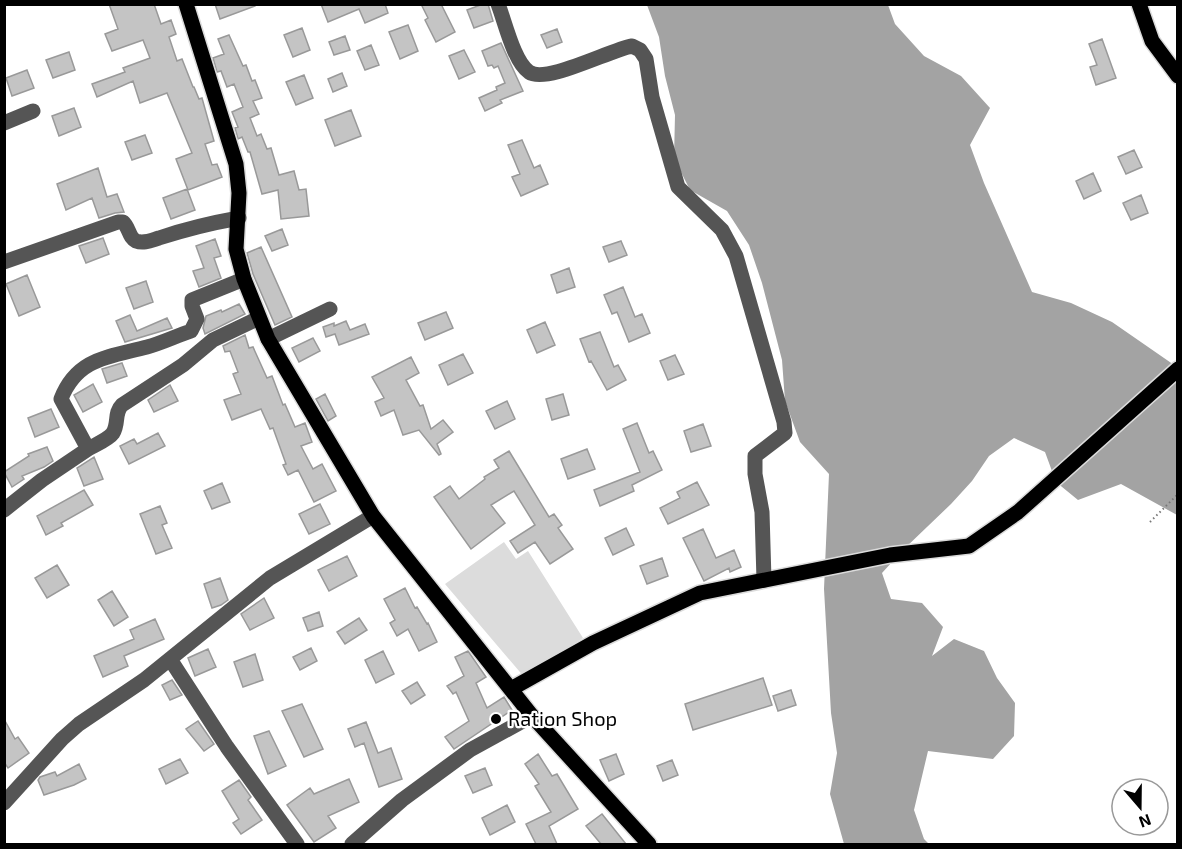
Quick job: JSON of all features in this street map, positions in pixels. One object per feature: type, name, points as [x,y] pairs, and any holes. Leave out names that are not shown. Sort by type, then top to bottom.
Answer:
[{"type":"main road","points":[[186,4],[236,164],[239,193],[236,242],[244,279],[268,339],[373,516],[532,716],[649,844]]},
{"type":"main road","points":[[1139,4],[1152,42],[1178,76]]},
{"type":"main road","points":[[511,689],[593,643],[700,593],[890,555],[969,546],[1018,512],[1178,369]]},
{"type":"street","points":[[498,4],[513,46],[522,64],[530,73],[542,76],[568,69],[620,48],[632,46],[640,50],[646,59],[652,97],[678,187],[722,230],[736,256],[784,422],[785,433],[755,456],[762,512],[764,580]]},
{"type":"street","points":[[4,123],[33,111]]},
{"type":"street","points":[[4,262],[118,222],[123,222],[128,226],[132,238],[144,243],[195,226],[239,218]]},
{"type":"street","points":[[88,449],[61,399],[67,384],[77,372],[100,359],[191,331],[197,319],[192,300],[244,279]]},
{"type":"street","points":[[268,339],[330,309]]},
{"type":"street","points":[[4,510],[42,480],[112,434],[117,410],[122,405],[183,364],[213,340],[259,318]]},
{"type":"street","points":[[4,803],[62,739],[79,724],[144,680],[270,578],[373,516]]},
{"type":"street","points":[[170,659],[226,747],[297,844]]},
{"type":"street","points":[[352,844],[402,800],[470,750],[532,716]]},
{"type":"path","points":[[1150,522],[1178,494]]},
{"type":"shaded area","points":[[647,5],[888,5],[895,24],[924,56],[961,76],[990,108],[970,145],[984,183],[1032,292],[1071,303],[1112,322],[1177,367],[1177,515],[1121,484],[1078,500],[1056,482],[1045,452],[1014,438],[989,456],[972,481],[951,504],[882,573],[891,599],[922,603],[943,627],[932,656],[954,639],[984,651],[997,678],[1015,703],[1014,736],[993,759],[928,751],[914,810],[924,839],[929,844],[844,844],[830,794],[837,753],[831,713],[824,589],[829,474],[800,442],[785,401],[782,360],[762,283],[749,245],[727,211],[690,190],[674,158],[675,115],[665,76],[659,37]]},
{"type":"shaded area","points":[[504,542],[516,559],[528,551],[583,638],[525,678],[445,584]]},
{"type":"building","points":[[109,4],[154,4],[161,24],[171,20],[176,34],[169,37],[177,61],[182,59],[199,99],[202,98],[214,141],[205,144],[212,165],[217,164],[222,177],[188,190],[176,159],[192,153],[167,93],[140,103],[133,81],[97,97],[92,84],[125,72],[123,68],[150,58],[143,40],[112,51],[105,34],[118,29]]},
{"type":"building","points":[[215,4],[255,4],[255,6],[220,19]]},
{"type":"building","points":[[321,4],[385,4],[388,13],[365,23],[359,9],[328,22]]},
{"type":"building","points":[[421,4],[441,4],[455,32],[436,42],[425,20],[428,18]]},
{"type":"building","points":[[488,4],[493,21],[474,28],[467,10]]},
{"type":"building","points":[[408,25],[418,51],[400,59],[389,32]]},
{"type":"building","points":[[302,28],[310,50],[293,57],[284,35]]},
{"type":"building","points":[[557,29],[562,42],[547,48],[541,35]]},
{"type":"building","points":[[229,35],[243,66],[246,65],[252,81],[255,80],[262,98],[253,101],[259,114],[250,118],[257,136],[261,134],[267,149],[271,148],[279,175],[294,171],[299,190],[306,189],[309,216],[281,219],[278,190],[262,194],[250,152],[242,137],[238,139],[235,128],[238,127],[232,112],[243,107],[234,84],[227,87],[221,71],[217,72],[213,58],[224,54],[218,39]]},
{"type":"building","points":[[345,36],[350,50],[334,55],[329,42]]},
{"type":"building","points":[[1102,39],[1116,78],[1096,85],[1090,67],[1097,65],[1089,44]]},
{"type":"building","points":[[501,43],[523,91],[500,100],[502,103],[485,111],[479,98],[497,90],[496,87],[505,83],[498,66],[494,68],[492,65],[488,66],[482,51]]},
{"type":"building","points":[[371,45],[379,65],[365,70],[357,51]]},
{"type":"building","points":[[464,50],[475,72],[459,79],[449,56]]},
{"type":"building","points":[[69,52],[75,70],[53,78],[46,60]]},
{"type":"building","points":[[27,70],[34,88],[12,96],[6,78]]},
{"type":"building","points":[[342,73],[347,86],[333,92],[328,79]]},
{"type":"building","points":[[304,75],[313,98],[296,105],[286,82]]},
{"type":"building","points":[[74,108],[81,127],[59,136],[52,116]]},
{"type":"building","points":[[351,110],[361,136],[335,146],[325,120]]},
{"type":"building","points":[[145,135],[152,153],[132,160],[125,142]]},
{"type":"building","points":[[522,140],[534,168],[540,165],[548,184],[521,196],[512,177],[520,174],[508,145]]},
{"type":"building","points":[[1134,150],[1142,167],[1126,174],[1118,157]]},
{"type":"building","points":[[98,168],[107,197],[117,194],[124,212],[99,218],[92,198],[66,210],[57,184]]},
{"type":"building","points":[[1093,173],[1101,191],[1084,199],[1076,181]]},
{"type":"building","points":[[187,189],[195,210],[171,219],[163,198]]},
{"type":"building","points":[[1141,195],[1148,213],[1131,220],[1123,203]]},
{"type":"building","points":[[282,229],[288,245],[272,251],[265,236]]},
{"type":"building","points":[[103,238],[109,254],[86,263],[79,246]]},
{"type":"building","points":[[215,239],[221,256],[214,258],[221,278],[199,287],[193,271],[204,268],[196,246]]},
{"type":"building","points":[[621,241],[627,255],[609,262],[603,247]]},
{"type":"building","points":[[261,247],[292,317],[275,325],[253,274],[247,253]]},
{"type":"building","points":[[569,268],[575,287],[557,293],[551,275]]},
{"type":"building","points":[[27,275],[40,307],[19,316],[6,284]]},
{"type":"building","points":[[146,281],[153,302],[134,309],[126,288]]},
{"type":"building","points":[[623,287],[635,317],[642,314],[650,333],[629,342],[617,312],[612,314],[604,295]]},
{"type":"building","points":[[239,304],[245,314],[205,334],[203,328],[206,316]]},
{"type":"building","points":[[446,312],[453,328],[425,340],[418,323]]},
{"type":"building","points":[[130,315],[137,331],[167,318],[172,328],[125,342],[116,321]]},
{"type":"building","points":[[346,321],[350,330],[365,324],[369,334],[339,345],[335,334],[326,337],[323,327],[334,323],[334,326]]},
{"type":"building","points":[[545,322],[555,345],[537,353],[527,330]]},
{"type":"building","points":[[600,332],[614,367],[618,365],[626,380],[607,390],[591,361],[589,362],[580,339]]},
{"type":"building","points":[[245,335],[249,348],[253,347],[267,378],[272,376],[283,405],[285,404],[295,427],[305,423],[312,442],[301,446],[313,469],[322,464],[336,491],[314,502],[298,470],[288,475],[273,428],[270,429],[261,409],[232,420],[224,400],[241,394],[233,374],[238,372],[230,351],[225,352],[223,346]]},
{"type":"building","points":[[313,338],[320,351],[299,362],[292,348]]},
{"type":"building","points":[[463,354],[473,373],[448,385],[439,365]]},
{"type":"building","points":[[675,355],[684,374],[668,380],[660,361]]},
{"type":"building","points":[[411,357],[419,373],[406,380],[420,406],[423,405],[431,429],[443,420],[453,432],[437,444],[441,454],[439,455],[419,430],[403,435],[394,410],[381,416],[375,402],[384,398],[372,377]]},
{"type":"building","points":[[122,363],[127,376],[107,383],[102,369]]},
{"type":"building","points":[[93,384],[102,402],[83,412],[74,395]]},
{"type":"building","points":[[170,385],[178,401],[154,412],[148,400]]},
{"type":"building","points":[[325,394],[336,416],[328,421],[316,399]]},
{"type":"building","points":[[563,394],[569,415],[552,420],[546,399]]},
{"type":"building","points":[[507,401],[515,419],[495,429],[486,411]]},
{"type":"building","points":[[51,409],[59,427],[35,437],[28,418]]},
{"type":"building","points":[[637,423],[649,453],[653,451],[662,470],[632,485],[634,491],[600,506],[594,490],[640,472],[623,429]]},
{"type":"building","points":[[703,424],[711,446],[691,452],[684,431]]},
{"type":"building","points":[[158,433],[165,446],[129,464],[120,446],[134,439],[137,444]]},
{"type":"building","points":[[47,447],[53,461],[22,476],[24,479],[12,487],[4,472],[29,456],[28,454]]},
{"type":"building","points":[[587,449],[595,469],[568,479],[561,459]]},
{"type":"building","points":[[509,451],[549,517],[554,514],[562,525],[558,528],[573,549],[550,564],[535,542],[518,553],[510,541],[535,525],[514,491],[491,505],[505,523],[471,549],[434,497],[450,486],[459,499],[485,479],[484,477],[499,468],[494,460]]},
{"type":"building","points":[[94,457],[103,479],[84,486],[77,468]]},
{"type":"building","points":[[697,482],[709,505],[668,524],[660,508],[680,498],[677,492]]},
{"type":"building","points":[[222,483],[230,502],[212,509],[204,491]]},
{"type":"building","points":[[84,490],[93,505],[61,523],[63,526],[46,535],[37,516]]},
{"type":"building","points":[[320,504],[330,524],[309,534],[299,514]]},
{"type":"building","points":[[160,506],[167,523],[162,525],[172,548],[156,554],[140,514]]},
{"type":"building","points":[[626,528],[634,545],[613,555],[605,538]]},
{"type":"building","points":[[703,529],[716,558],[734,550],[741,567],[730,572],[729,568],[704,581],[683,538]]},
{"type":"building","points":[[347,556],[357,576],[329,591],[318,570]]},
{"type":"building","points":[[662,558],[668,576],[647,584],[640,566]]},
{"type":"building","points":[[57,565],[69,585],[47,598],[35,578]]},
{"type":"building","points":[[220,578],[228,600],[212,608],[204,584]]},
{"type":"building","points":[[405,588],[415,608],[417,607],[428,623],[437,642],[419,651],[408,629],[397,636],[390,623],[395,620],[384,599]]},
{"type":"building","points":[[112,591],[128,617],[114,626],[98,600]]},
{"type":"building","points":[[264,598],[274,618],[250,630],[241,614]]},
{"type":"building","points":[[319,612],[323,626],[308,631],[303,618]]},
{"type":"building","points":[[359,618],[367,630],[345,644],[337,632]]},
{"type":"building","points":[[155,619],[164,639],[124,656],[128,666],[103,677],[94,656],[134,639],[130,630]]},
{"type":"building","points":[[311,648],[317,661],[300,670],[293,657]]},
{"type":"building","points":[[208,649],[216,667],[195,676],[188,658]]},
{"type":"building","points":[[383,651],[394,674],[376,683],[365,660]]},
{"type":"building","points":[[468,651],[486,677],[476,683],[487,708],[504,697],[512,710],[454,749],[445,737],[469,721],[456,692],[453,694],[447,686],[464,676],[455,657]]},
{"type":"building","points":[[255,654],[263,680],[243,687],[234,662]]},
{"type":"building","points":[[763,678],[772,705],[693,730],[685,704]]},
{"type":"building","points":[[172,680],[182,695],[170,700],[162,685]]},
{"type":"building","points":[[417,682],[425,695],[411,704],[402,691]]},
{"type":"building","points":[[791,690],[796,705],[778,711],[773,696]]},
{"type":"building","points":[[302,704],[323,749],[304,757],[282,711]]},
{"type":"building","points":[[4,719],[15,739],[18,737],[29,753],[8,768],[4,762]]},
{"type":"building","points":[[198,721],[214,744],[204,751],[186,729]]},
{"type":"building","points":[[366,722],[378,753],[391,748],[402,779],[379,787],[364,743],[355,747],[348,729]]},
{"type":"building","points":[[269,731],[286,766],[268,774],[254,736]]},
{"type":"building","points":[[538,754],[552,776],[557,774],[578,809],[549,826],[557,844],[536,844],[526,824],[551,812],[535,786],[539,784],[525,764]]},
{"type":"building","points":[[616,754],[624,774],[609,781],[600,760]]},
{"type":"building","points":[[180,759],[188,773],[166,784],[159,769]]},
{"type":"building","points":[[672,760],[678,775],[663,781],[657,766]]},
{"type":"building","points":[[79,764],[86,779],[44,795],[38,780],[40,777],[55,772],[57,776]]},
{"type":"building","points":[[485,768],[492,785],[473,793],[465,776]]},
{"type":"building","points":[[349,779],[359,802],[328,816],[336,828],[314,842],[287,805],[310,788],[314,794]]},
{"type":"building","points":[[239,780],[251,797],[248,800],[262,820],[241,834],[233,823],[239,819],[222,791]]},
{"type":"building","points":[[507,805],[515,822],[490,835],[482,818]]},
{"type":"building","points":[[602,814],[626,844],[601,844],[586,826]]},
{"type":"place","name":"Ration Shop","points":[[496,719]]}]
